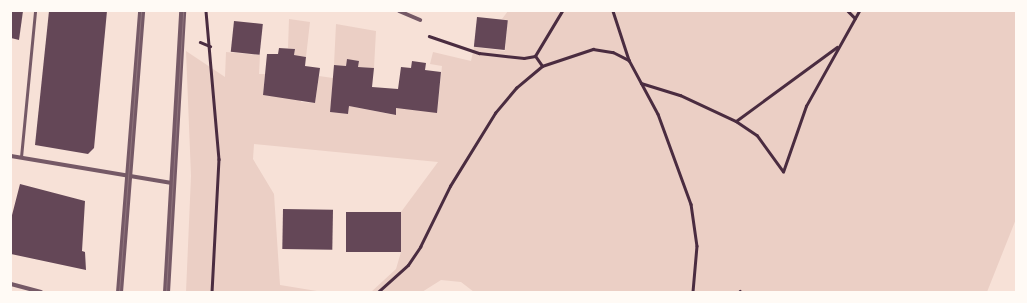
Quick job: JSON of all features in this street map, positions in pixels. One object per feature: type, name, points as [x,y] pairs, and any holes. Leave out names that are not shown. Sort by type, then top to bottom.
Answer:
[{"type":"street","points":[[119,292],[127,177],[142,11]]},
{"type":"street","points":[[166,292],[182,11]]},
{"type":"street","points":[[398,11],[420,20]]},
{"type":"street","points":[[11,156],[127,177],[172,183]]},
{"type":"street","points":[[11,284],[41,292]]},
{"type":"lane","points":[[21,158],[35,11]]},
{"type":"path","points":[[206,11],[219,159],[212,292]]},
{"type":"path","points":[[535,56],[562,11]]},
{"type":"path","points":[[613,11],[629,60],[658,114],[691,204],[697,246],[693,292]]},
{"type":"path","points":[[848,11],[855,18]]},
{"type":"path","points":[[641,83],[680,94],[736,121],[757,135],[783,172],[806,106],[859,11]]},
{"type":"path","points":[[420,20],[428,36],[455,48],[501,56],[535,56]]},
{"type":"path","points":[[736,121],[840,45]]},
{"type":"path","points":[[378,292],[408,265],[420,247],[450,186],[495,113],[542,66],[593,49],[613,52],[629,60]]},
{"type":"path","points":[[535,56],[542,66]]},
{"type":"shaded area","points":[[508,11],[1016,11],[1016,219],[987,292],[474,292],[461,282],[441,280],[422,292],[371,292],[396,269],[401,252],[401,212],[438,162],[254,144],[253,159],[274,194],[280,285],[323,292],[186,292],[191,176],[186,51],[225,77],[226,52],[260,55],[259,74],[265,74],[263,95],[301,99],[301,102],[315,103],[319,76],[333,78],[330,112],[348,114],[349,106],[395,115],[396,108],[437,112],[442,66],[430,64],[433,52],[471,61],[474,47],[505,51],[508,20],[502,19]]},
{"type":"shaded area","points":[[289,19],[310,22],[306,57],[294,55],[295,49],[288,48]]},
{"type":"shaded area","points":[[336,24],[376,31],[374,68],[358,67],[359,61],[353,60],[347,60],[346,66],[334,65]]},
{"type":"building","points":[[11,11],[23,11],[19,40],[11,38]]},
{"type":"building","points":[[49,11],[107,11],[94,148],[88,154],[35,145]]},
{"type":"building","points":[[477,17],[508,20],[505,50],[474,47]]},
{"type":"building","points":[[234,21],[263,24],[260,55],[231,52]]},
{"type":"building","points":[[279,48],[295,49],[294,55],[306,57],[305,66],[320,68],[315,103],[263,95],[267,54],[278,54]]},
{"type":"building","points":[[347,59],[359,61],[358,67],[374,68],[372,87],[398,89],[401,67],[411,68],[412,61],[426,63],[425,70],[441,72],[437,113],[396,108],[396,115],[349,106],[348,114],[330,112],[334,65],[346,66]]},
{"type":"building","points":[[20,184],[85,201],[82,251],[85,252],[86,270],[11,254],[11,219]]},
{"type":"building","points":[[283,209],[333,210],[332,250],[282,249]]},
{"type":"building","points":[[346,212],[401,212],[401,252],[346,252]]},
{"type":"tram line","points":[[119,292],[141,11]]},
{"type":"tram line","points":[[166,292],[183,11]]}]
